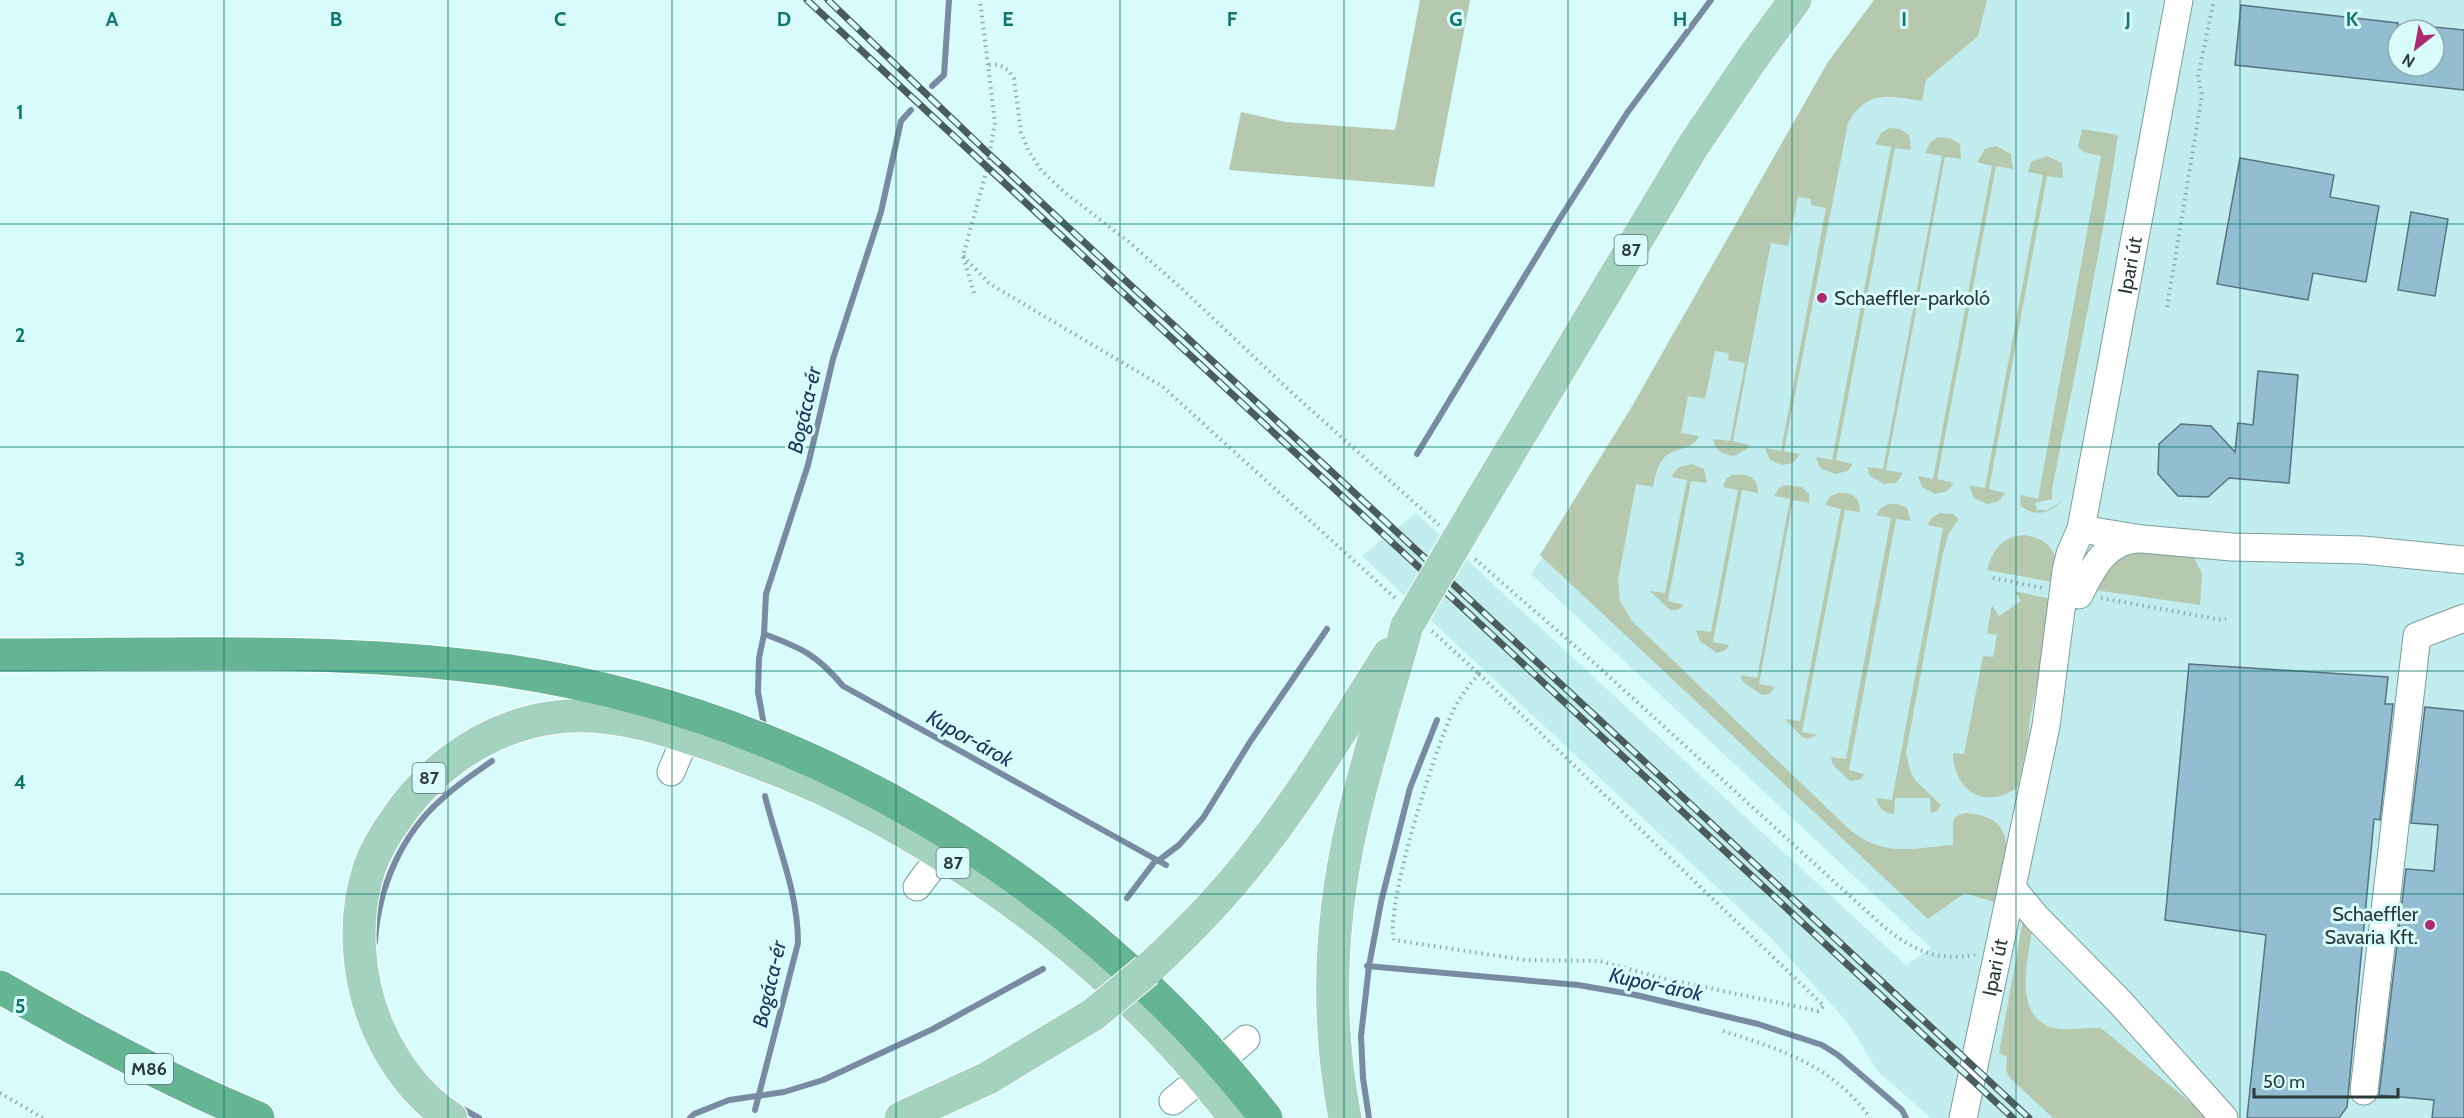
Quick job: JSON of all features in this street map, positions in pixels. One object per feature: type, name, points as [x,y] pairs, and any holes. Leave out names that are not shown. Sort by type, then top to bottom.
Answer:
[{"type":"highway","points":[[0,655],[285,655],[428,662],[494,669],[583,684],[684,712],[773,744],[862,784],[926,818],[970,846],[1066,915],[1155,992],[1210,1070],[1266,1118]]},
{"type":"highway","name":"M86","points":[[0,987],[153,1071],[208,1098],[258,1118]]},
{"type":"main road","name":"87","points":[[902,1118],[988,1078],[1094,1014],[1189,931],[1266,842],[1392,660],[1419,628],[1477,507],[1693,146],[1742,72],[1795,0]]},
{"type":"main road","name":"87","points":[[1345,1118],[1334,1038],[1336,918],[1352,824],[1392,660]]},
{"type":"main road","name":"87","points":[[451,1118],[418,1090],[400,1068],[385,1044],[370,1010],[359,949],[363,897],[370,865],[391,826],[423,784],[446,764],[485,740],[528,723],[555,717],[593,716],[648,726],[686,737],[784,773],[827,791],[941,855],[1029,914],[1090,963],[1155,1027],[1210,1070],[1235,1118]]},
{"type":"street","name":"Ipari út","points":[[1963,1118],[2046,726],[2066,571],[2081,529],[2179,0]]},
{"type":"street","name":"Ipari út","points":[[2046,726],[2087,596],[2081,529]]},
{"type":"street","points":[[2081,529],[2232,547],[2363,550],[2464,560]]},
{"type":"street","points":[[2087,596],[2094,567],[2109,548],[2127,540],[2142,538]]},
{"type":"street","points":[[2364,1091],[2417,636],[2464,618]]},
{"type":"street","points":[[671,772],[686,737]]},
{"type":"street","name":"Ipari út","points":[[1981,1118],[2001,1008],[2028,815]]},
{"type":"street","points":[[917,887],[941,855]]},
{"type":"street","points":[[2017,894],[2119,1001],[2224,1118]]},
{"type":"street","points":[[1173,1101],[1246,1039]]},
{"type":"path","points":[[974,293],[963,256],[987,169],[995,123],[980,0]]},
{"type":"path","points":[[2167,307],[2202,95],[2198,77],[2214,0]]},
{"type":"path","points":[[989,65],[1002,65],[1010,71],[1014,79],[1021,132],[1028,150],[1041,170],[1064,192],[1129,243],[1181,288],[1289,390],[1435,522]]},
{"type":"path","points":[[963,256],[990,284],[1162,386],[1392,595]]},
{"type":"path","points":[[1474,558],[1592,660],[1884,927],[1914,949],[1928,954],[1964,956],[1980,954],[1996,957]]},
{"type":"path","points":[[1994,578],[2047,589]]},
{"type":"path","points":[[2087,596],[2226,619]]},
{"type":"path","points":[[1419,628],[1479,674],[1824,1006],[1818,1011],[1657,976],[1600,961],[1525,960],[1394,940],[1391,930],[1398,885],[1432,770],[1453,712],[1464,691],[1479,674]]},
{"type":"path","points":[[1723,1031],[1804,1060],[1837,1082],[1862,1106],[1870,1118]]},
{"type":"path","points":[[0,1093],[43,1118]]},
{"type":"shaded area","points":[[1899,0],[2464,0],[2464,1118],[1931,1118],[1878,1072],[1848,1023],[1771,938],[1362,556],[1416,513],[1906,965],[1931,948],[1531,574]]},
{"type":"green space","points":[[1420,0],[1470,0],[1434,187],[1229,170],[1241,112],[1285,122],[1395,130]]},
{"type":"green space","points":[[1874,0],[1987,0],[1978,36],[1926,80],[1922,101],[1880,97],[1863,105],[1848,123],[1784,451],[1800,454],[1793,463],[1782,465],[1770,460],[1765,448],[1781,451],[1826,208],[1811,205],[1811,199],[1798,197],[1788,246],[1771,243],[1733,441],[1749,445],[1747,449],[1734,456],[1720,451],[1714,443],[1713,439],[1730,441],[1745,363],[1728,360],[1729,353],[1715,351],[1705,399],[1688,396],[1681,433],[1699,436],[1692,445],[1672,452],[1663,459],[1657,469],[1653,487],[1636,484],[1618,580],[1620,601],[1632,621],[1850,830],[1863,839],[1876,845],[1900,849],[1953,845],[1953,820],[1965,813],[1992,820],[2001,828],[2007,851],[2007,865],[2000,904],[1965,893],[1928,919],[1540,555],[1631,408],[1828,62]]},
{"type":"green space","points":[[1889,128],[1900,129],[1909,135],[1911,150],[1895,148],[1836,460],[1852,464],[1848,471],[1835,474],[1820,468],[1816,457],[1832,460],[1891,147],[1875,144],[1881,133]]},
{"type":"green space","points":[[2082,129],[2118,135],[2104,224],[2052,489],[2052,499],[2035,503],[2037,510],[2048,510],[2063,500],[2048,511],[2038,513],[2021,506],[2020,495],[2038,499],[2101,156],[2084,152],[2078,147]]},
{"type":"green space","points":[[1938,137],[1950,138],[1960,144],[1961,159],[1945,157],[1886,470],[1903,473],[1896,483],[1884,484],[1870,476],[1867,467],[1883,469],[1942,156],[1925,153],[1930,143]]},
{"type":"green space","points":[[1996,146],[2011,154],[2013,169],[1996,166],[1937,479],[1954,483],[1947,491],[1935,494],[1922,487],[1918,476],[1933,479],[1992,166],[1977,162],[1985,149]]},
{"type":"green space","points":[[2047,156],[2062,163],[2063,178],[2047,176],[1989,489],[2005,493],[1998,502],[1987,504],[1974,498],[1969,486],[1985,488],[2043,175],[2028,172],[2031,162]]},
{"type":"green space","points":[[1692,464],[1704,469],[1707,483],[1691,481],[1668,601],[1684,605],[1678,610],[1670,610],[1650,591],[1665,593],[1687,480],[1671,477],[1679,467]]},
{"type":"green space","points":[[1732,475],[1751,477],[1756,483],[1758,493],[1742,490],[1713,642],[1729,645],[1726,650],[1717,653],[1700,641],[1696,630],[1711,632],[1738,490],[1723,487],[1726,479]]},
{"type":"green space","points":[[1784,485],[1802,487],[1809,494],[1809,503],[1793,500],[1759,684],[1775,687],[1769,694],[1762,695],[1743,682],[1740,675],[1757,678],[1790,499],[1774,496]]},
{"type":"green space","points":[[1838,493],[1848,493],[1855,497],[1859,503],[1860,512],[1845,510],[1802,732],[1817,735],[1807,739],[1802,737],[1785,719],[1800,721],[1841,509],[1825,505],[1830,497]]},
{"type":"green space","points":[[1888,504],[1898,504],[1907,508],[1911,521],[1896,519],[1849,770],[1864,774],[1861,779],[1850,781],[1833,765],[1831,757],[1846,759],[1891,518],[1876,515]]},
{"type":"green space","points":[[1940,513],[1953,514],[1959,519],[1949,533],[1943,553],[1906,753],[1911,773],[1916,781],[1941,805],[1937,811],[1931,813],[1930,798],[1895,798],[1894,814],[1890,814],[1882,809],[1876,798],[1892,800],[1943,528],[1927,525],[1933,517]]},
{"type":"green space","points":[[2024,535],[2042,540],[2052,550],[2057,565],[2058,583],[1987,570],[1992,556],[2004,541]]},
{"type":"green space","points":[[2126,550],[2192,553],[2202,574],[2200,605],[2095,590],[2097,577]]},
{"type":"green space","points":[[2014,591],[2051,599],[2042,664],[2018,787],[2006,794],[1983,797],[1965,787],[1959,778],[1953,753],[1964,754],[1983,656],[1993,657],[1997,635],[1987,633],[1992,605],[1999,616],[2021,601]]},
{"type":"green space","points":[[2023,920],[2032,930],[2026,970],[2027,998],[2038,1020],[2056,1028],[2101,1028],[2209,1118],[2053,1118],[2010,1078],[2006,1071],[2007,1057],[1999,1053]]},
{"type":"building","points":[[2241,5],[2386,22],[2386,78],[2446,78],[2446,28],[2464,30],[2464,90],[2235,65]]},
{"type":"building","points":[[2240,158],[2334,175],[2330,197],[2379,206],[2366,282],[2313,273],[2308,300],[2217,284]]},
{"type":"building","points":[[2411,212],[2448,219],[2435,296],[2398,290]]},
{"type":"building","points":[[2258,371],[2298,375],[2289,483],[2229,478],[2208,497],[2178,496],[2158,474],[2159,444],[2181,424],[2211,426],[2235,452],[2238,423],[2253,425]]},
{"type":"building","points":[[2189,664],[2388,677],[2385,704],[2393,704],[2380,820],[2374,819],[2347,1107],[2339,1118],[2247,1118],[2266,935],[2165,920]]},
{"type":"building","name":"Schaeffler Savaria Kft.","points":[[2425,707],[2464,711],[2464,1118],[2432,1118],[2434,1100],[2379,1095],[2406,869],[2434,871],[2438,825],[2411,823]]},
{"type":"waterway","name":"Bogáca-ér","points":[[932,86],[944,75],[949,0]]},
{"type":"waterway","points":[[1417,454],[1557,223],[1627,113],[1711,0]]},
{"type":"waterway","name":"Bogáca-ér","points":[[764,725],[758,692],[766,594],[808,465],[833,359],[881,212],[901,121],[911,110]]},
{"type":"waterway","points":[[1158,861],[1179,845],[1203,818],[1250,742],[1327,629]]},
{"type":"waterway","name":"Kupor-árok","points":[[764,634],[808,654],[825,667],[843,686],[1166,865]]},
{"type":"waterway","points":[[1369,1118],[1363,1078],[1361,1036],[1369,966],[1381,902],[1410,788],[1437,720]]},
{"type":"waterway","points":[[375,942],[381,902],[387,882],[404,845],[428,812],[461,783],[492,761]]},
{"type":"waterway","name":"Bogáca-ér","points":[[755,1110],[798,943],[791,887],[765,796]]},
{"type":"waterway","points":[[1127,898],[1156,860]]},
{"type":"waterway","name":"Kupor-árok","points":[[1367,966],[1578,985],[1636,995],[1758,1024],[1822,1045],[1838,1055],[1902,1110],[1906,1118]]},
{"type":"waterway","points":[[690,1118],[694,1114],[729,1100],[784,1092],[823,1080],[933,1029],[1043,969]]},
{"type":"waterway","points":[[459,1107],[479,1118]]},
{"type":"railway","points":[[807,0],[2013,1118]]},
{"type":"railway","points":[[828,0],[989,154],[2029,1118]]},
{"type":"place","name":"Schaeffler-parkoló","points":[[1822,298]]},
{"type":"place","name":"Schaeffler Savaria Kft.","points":[[2430,925]]}]
